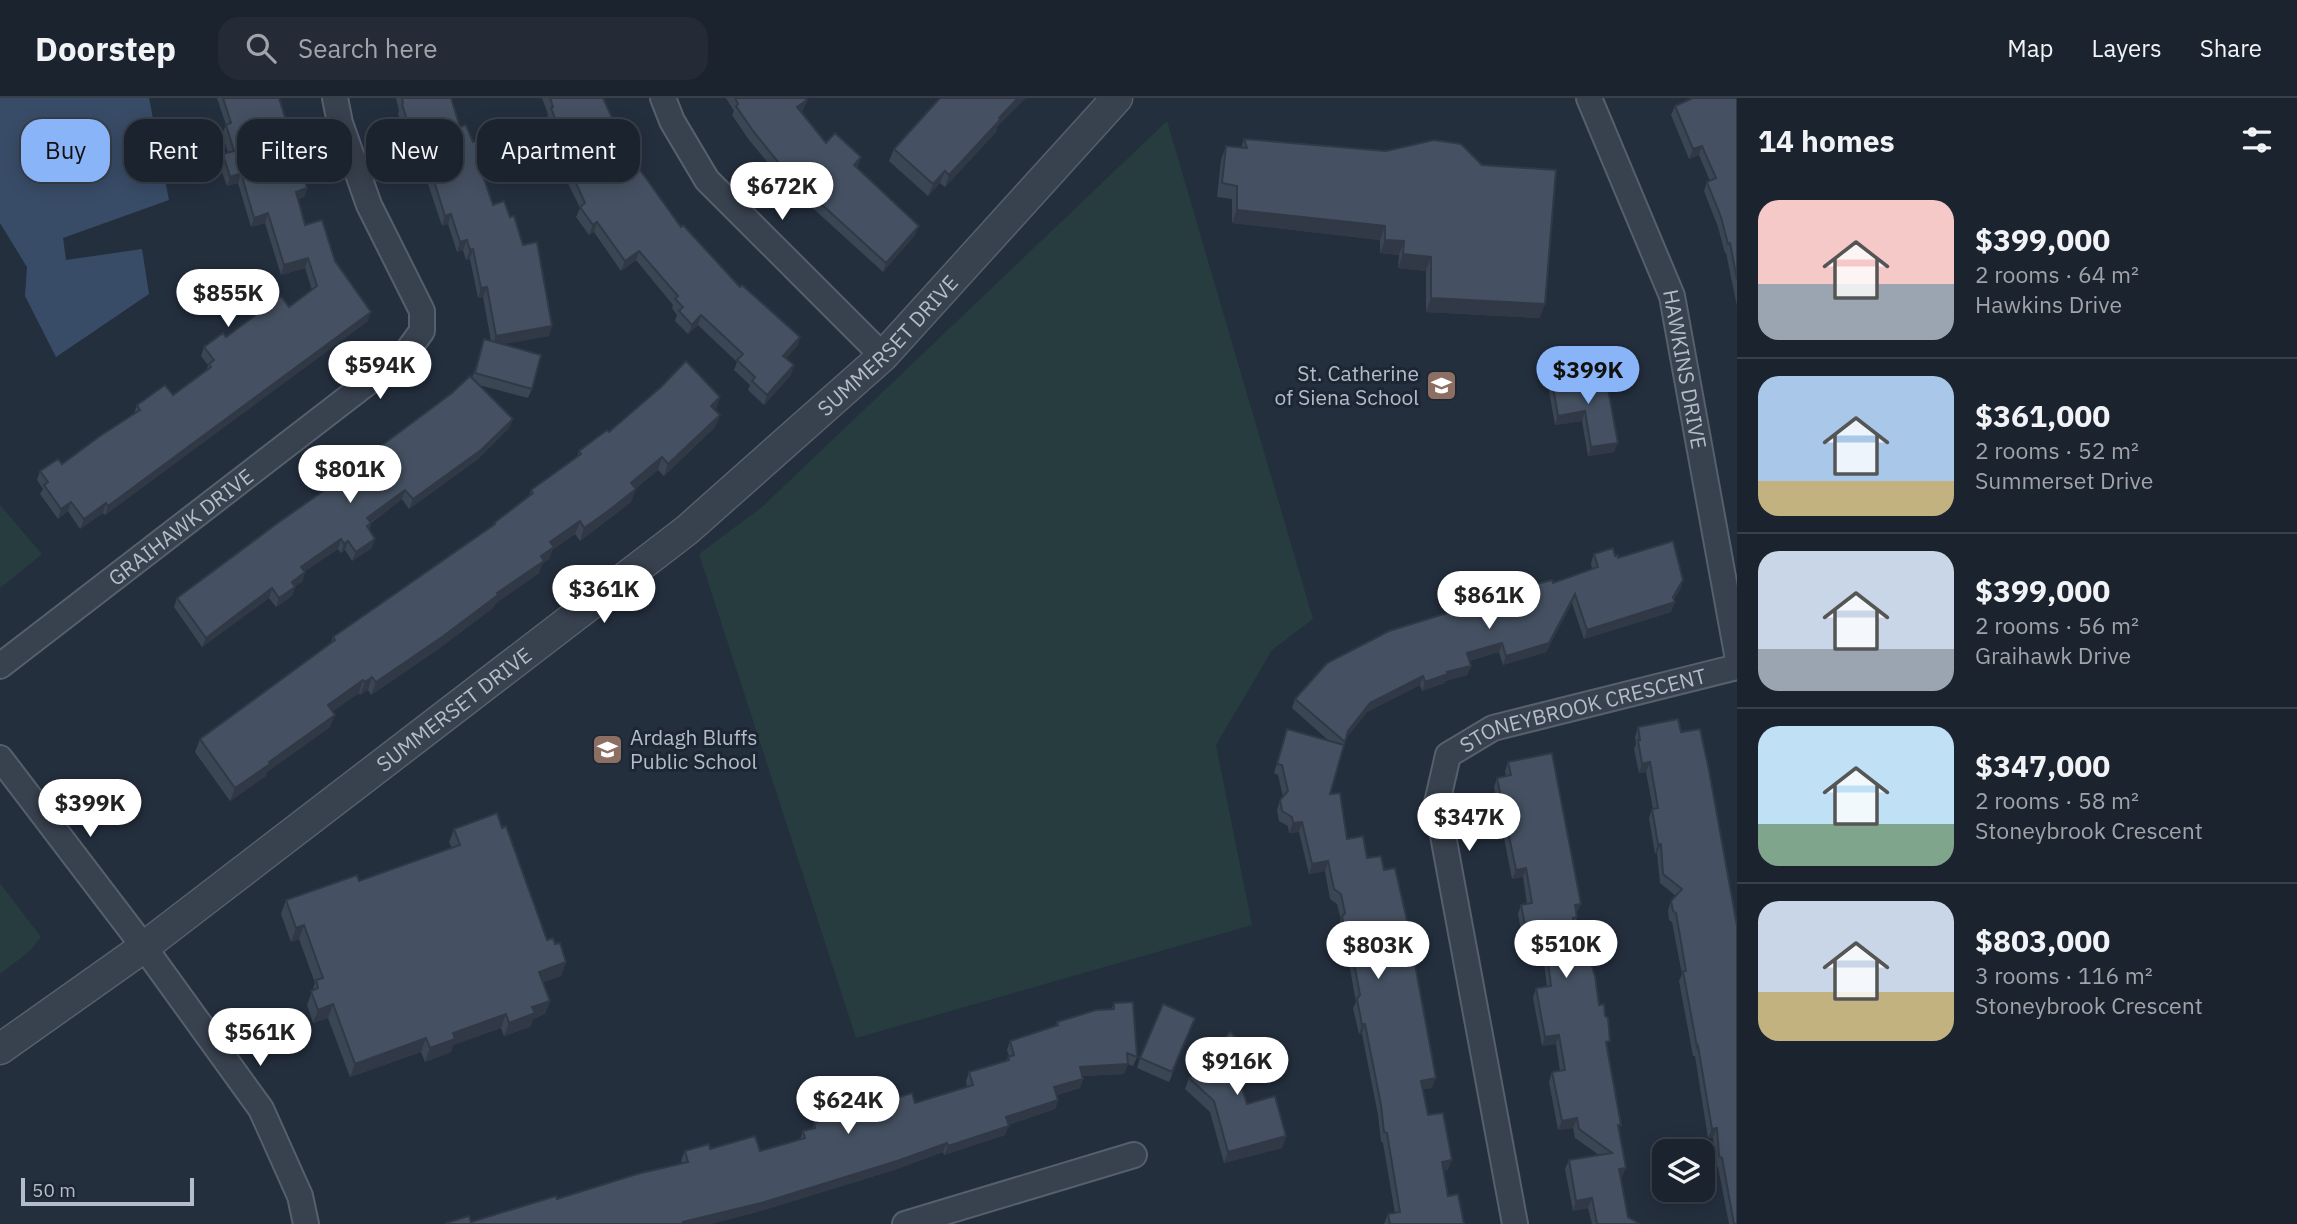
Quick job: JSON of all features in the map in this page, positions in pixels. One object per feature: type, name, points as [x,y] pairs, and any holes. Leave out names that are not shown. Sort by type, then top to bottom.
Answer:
[{"type":"street","name":"GRAIHAWK DRIVE","points":[[0,666],[406,353],[422,331],[422,311],[369,205],[340,123],[335,98]]},
{"type":"street","points":[[663,98],[672,121],[707,180],[883,356]]},
{"type":"street","name":"SUMMERSET DRIVE","points":[[0,1049],[144,947],[687,530],[883,356],[1117,98]]},
{"type":"street","name":"HAWKINS DRIVE","points":[[1589,98],[1672,296],[1737,654]]},
{"type":"street","name":"STONEYBROOK CRESCENT","points":[[1515,1224],[1437,803],[1448,755],[1493,728],[1737,667]]},
{"type":"street","points":[[0,758],[144,947],[261,1109],[300,1196],[306,1224]]},
{"type":"street","points":[[905,1224],[1134,1155]]},
{"type":"green space","points":[[1167,121],[1313,619],[1272,650],[1216,745],[1252,925],[856,1038],[699,554],[762,507]]},
{"type":"green space","points":[[0,505],[42,554],[0,588]]},
{"type":"green space","points":[[0,883],[41,937],[30,951],[0,974]]},
{"type":"water","points":[[0,98],[149,98],[153,119],[124,119],[124,182],[165,182],[169,200],[63,238],[66,260],[142,249],[149,294],[56,357],[25,296],[27,267],[0,223]]},
{"type":"building","points":[[223,98],[279,98],[286,119],[237,119],[237,174],[230,177],[223,154],[234,151],[226,125],[231,123]]},
{"type":"building","points":[[402,98],[451,98],[458,119],[407,119]]},
{"type":"building","points":[[550,98],[603,98],[613,119],[555,119],[551,108]]},
{"type":"building","points":[[735,98],[805,98],[807,100],[797,107],[826,143],[835,133],[861,157],[854,165],[919,226],[886,263],[786,172],[753,131],[736,106],[738,104]]},
{"type":"building","points":[[940,98],[1018,98],[949,175],[945,171],[933,184],[894,149]]},
{"type":"building","points":[[1693,98],[1737,100],[1737,280],[1730,243],[1728,244],[1707,182],[1716,178],[1702,146],[1693,149],[1675,106]]},
{"type":"building","points":[[466,125],[473,142],[477,140],[477,182],[485,182],[493,205],[504,201],[510,217],[514,216],[523,245],[537,242],[552,326],[496,336],[487,287],[481,288],[473,249],[470,250],[467,240],[460,242],[451,214],[445,216],[434,182],[463,182],[463,126]]},
{"type":"building","points":[[1244,139],[1386,151],[1434,140],[1461,144],[1482,165],[1556,170],[1545,304],[1431,298],[1431,257],[1403,254],[1404,241],[1385,240],[1385,226],[1237,210],[1237,186],[1222,183],[1226,146],[1247,148]]},
{"type":"building","points":[[640,170],[681,227],[683,225],[740,287],[742,285],[800,337],[783,356],[794,365],[767,395],[752,381],[755,377],[737,360],[743,354],[701,315],[692,325],[679,311],[683,307],[675,299],[678,296],[639,251],[625,261],[597,222],[593,225],[580,207],[585,203],[576,182],[640,182]]},
{"type":"building","points":[[244,182],[305,182],[307,188],[296,192],[305,225],[322,220],[335,261],[371,312],[108,506],[106,503],[84,519],[71,502],[61,509],[44,485],[48,482],[40,471],[58,459],[62,464],[140,410],[137,405],[165,385],[173,395],[211,367],[209,364],[214,360],[204,347],[223,333],[226,337],[281,296],[289,307],[317,286],[308,258],[284,265],[268,213],[254,218]]},
{"type":"building","points":[[484,339],[541,355],[532,389],[475,373]]},
{"type":"building","points":[[686,361],[720,397],[711,406],[720,415],[668,464],[662,457],[631,483],[636,489],[608,511],[584,528],[580,521],[550,542],[554,547],[541,556],[544,561],[497,593],[498,595],[442,637],[376,682],[372,677],[365,682],[363,680],[328,705],[335,715],[235,788],[200,739],[335,640],[333,637],[495,524],[533,493],[531,490],[581,454],[579,451],[607,430],[609,432],[661,387]]},
{"type":"building","points":[[1605,373],[1618,443],[1591,447],[1585,411],[1558,416],[1552,382]]},
{"type":"building","points":[[470,376],[513,419],[481,450],[413,499],[405,490],[367,518],[371,523],[367,526],[375,539],[356,552],[348,541],[344,544],[341,539],[301,567],[305,572],[292,582],[295,587],[279,598],[272,588],[206,638],[177,598],[343,477],[342,475],[452,393]]},
{"type":"building","points":[[1673,541],[1683,580],[1673,597],[1675,602],[1587,630],[1575,594],[1549,643],[1506,656],[1502,643],[1467,653],[1471,666],[1447,672],[1448,674],[1425,682],[1423,676],[1370,703],[1348,731],[1345,742],[1295,699],[1327,663],[1389,631],[1529,586],[1552,580],[1553,583],[1598,567],[1594,554],[1613,548],[1618,558]]},
{"type":"building","points":[[1678,719],[1681,732],[1700,729],[1737,926],[1737,1224],[1734,1224],[1722,1158],[1719,1156],[1717,1128],[1712,1129],[1683,971],[1686,971],[1676,913],[1671,901],[1682,889],[1663,874],[1661,844],[1658,844],[1652,809],[1658,808],[1650,762],[1642,764],[1638,740],[1638,727]]},
{"type":"building","points":[[1287,729],[1344,745],[1330,794],[1340,793],[1347,839],[1363,836],[1367,858],[1381,856],[1384,870],[1395,868],[1436,1078],[1421,1081],[1428,1115],[1443,1113],[1452,1160],[1442,1162],[1448,1196],[1458,1194],[1464,1224],[1390,1224],[1388,1214],[1400,1212],[1365,1024],[1362,1025],[1357,999],[1360,995],[1350,942],[1348,943],[1342,917],[1345,913],[1341,894],[1334,889],[1328,861],[1312,864],[1302,822],[1293,823],[1292,817],[1282,811],[1280,800],[1288,791],[1282,765],[1277,764]]},
{"type":"building","points":[[1552,753],[1581,904],[1575,905],[1577,917],[1573,918],[1581,965],[1591,963],[1599,1005],[1604,1004],[1605,1016],[1608,1018],[1610,1041],[1606,1042],[1626,1168],[1619,1169],[1628,1217],[1640,1224],[1597,1224],[1592,1198],[1576,1201],[1569,1160],[1612,1153],[1579,1129],[1577,1118],[1562,1121],[1552,1072],[1565,1070],[1559,1035],[1545,1037],[1536,988],[1551,986],[1546,946],[1530,949],[1521,905],[1532,903],[1526,868],[1516,870],[1497,778],[1511,775],[1508,762]]},
{"type":"building","points":[[497,813],[502,828],[506,826],[547,940],[553,938],[555,944],[560,943],[566,962],[539,972],[550,1001],[532,1007],[535,1013],[509,1023],[506,1014],[453,1033],[455,1039],[430,1048],[426,1038],[355,1064],[333,1004],[318,1010],[311,991],[318,988],[316,980],[323,978],[304,925],[296,928],[286,900],[357,875],[359,881],[460,845],[454,829]]},
{"type":"building","points":[[1133,1002],[1137,1057],[1127,1053],[1128,1064],[1080,1067],[1083,1079],[1054,1087],[1058,1100],[1006,1117],[1009,1126],[948,1146],[947,1143],[761,1203],[683,1222],[684,1224],[446,1223],[469,1216],[471,1222],[556,1196],[557,1199],[637,1174],[688,1162],[685,1151],[709,1144],[710,1149],[755,1136],[760,1151],[805,1138],[803,1131],[815,1128],[814,1123],[840,1116],[839,1113],[912,1093],[915,1103],[973,1085],[969,1072],[1009,1060],[1008,1057],[1014,1055],[1010,1041],[1096,1010],[1114,1009],[1114,1003]]},
{"type":"building","points":[[1163,1004],[1195,1018],[1172,1072],[1140,1058]]},
{"type":"building","points":[[1230,1032],[1257,1056],[1238,1076],[1247,1104],[1275,1096],[1286,1136],[1228,1152],[1214,1101],[1189,1078]]},
{"type":"place","name":"St. Catherine of Siena School","points":[[1442,385]]},
{"type":"place","name":"Ardagh Bluffs Public School","points":[[607,749]]}]
